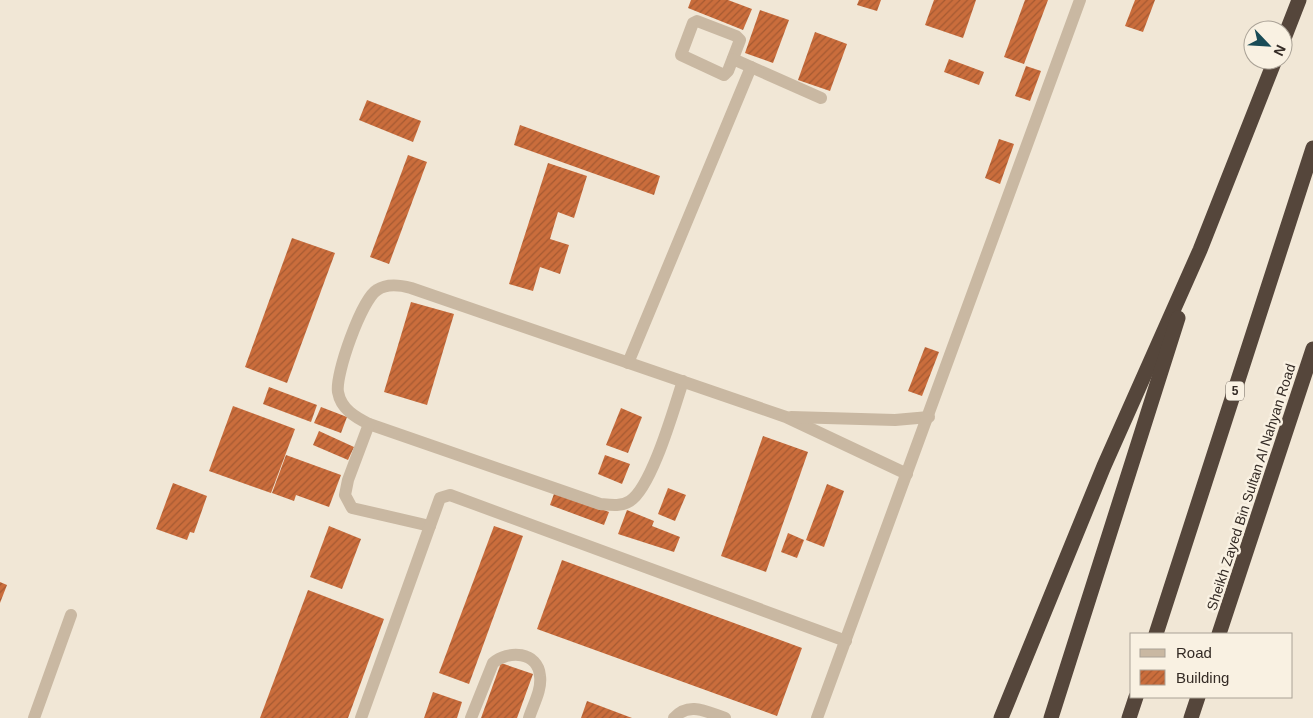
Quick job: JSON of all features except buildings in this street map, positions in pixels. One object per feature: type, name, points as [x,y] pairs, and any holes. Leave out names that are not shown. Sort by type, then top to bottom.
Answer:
[{"type":"highway","points":[[1291,20],[1299,0]]},
{"type":"highway","points":[[1001,718],[1104,466],[1200,250],[1271,70]]},
{"type":"highway","name":"5","points":[[1156,633],[1313,148]]},
{"type":"highway","points":[[1051,718],[1200,250]]},
{"type":"highway","name":"Sheikh Zayed Bin Sultan Al Nahyan Road","points":[[1219,633],[1313,350]]},
{"type":"highway","points":[[1129,718],[1136,698]]},
{"type":"highway","points":[[1191,718],[1198,698]]},
{"type":"street","points":[[817,718],[929,417],[1080,0]]},
{"type":"street","points":[[702,21],[738,37],[740,42],[733,59],[728,72],[721,75],[683,58],[682,49],[695,22],[702,21]]},
{"type":"street","points":[[733,59],[820,98]]},
{"type":"street","points":[[628,363],[750,67]]},
{"type":"street","points":[[683,381],[647,480],[632,500],[623,505],[600,504],[369,424],[357,418],[342,403],[338,392],[339,374],[365,303],[378,289],[398,285],[411,288],[786,416],[907,474]]},
{"type":"street","points":[[786,416],[895,420],[929,417]]},
{"type":"street","points":[[369,424],[348,480],[345,495],[352,508],[430,526]]},
{"type":"street","points":[[361,718],[440,498],[450,495],[846,641]]},
{"type":"street","points":[[34,718],[71,615]]},
{"type":"street","points":[[471,718],[493,663],[500,657],[515,654],[531,659],[539,670],[538,692],[529,718]]},
{"type":"street","points":[[674,718],[685,709],[694,708],[725,718]]}]
